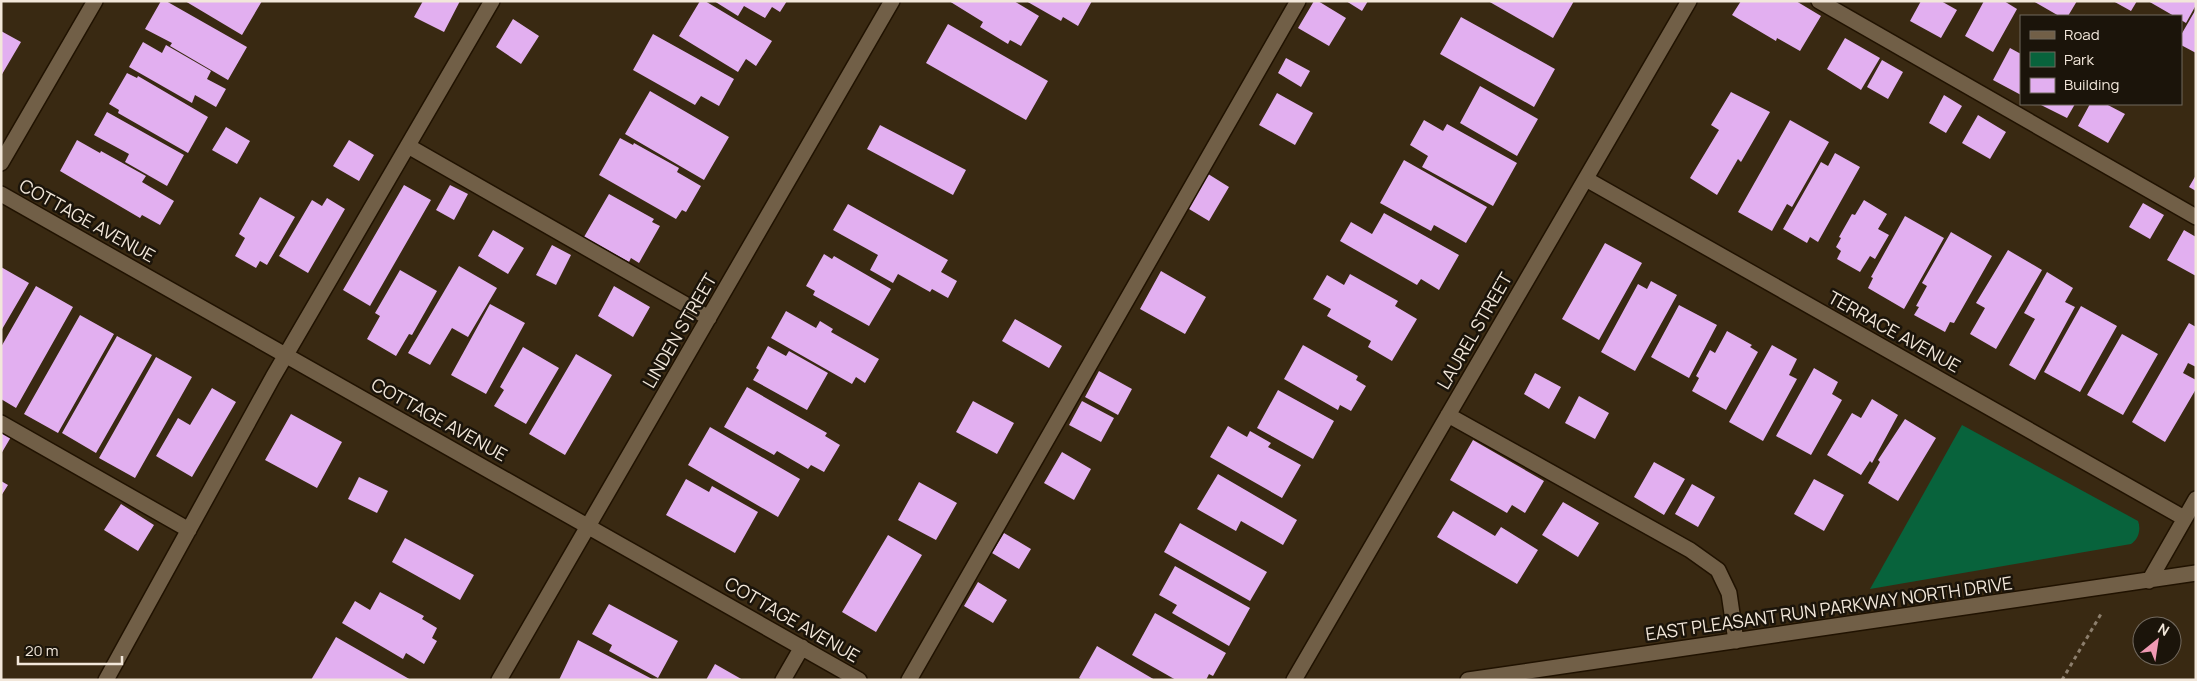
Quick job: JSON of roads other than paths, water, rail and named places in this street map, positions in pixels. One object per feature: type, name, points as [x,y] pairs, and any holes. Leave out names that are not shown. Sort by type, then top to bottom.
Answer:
[{"type":"street","points":[[1,163],[95,1]]},
{"type":"street","points":[[106,680],[286,355],[492,1]]},
{"type":"street","name":"LINDEN STREET","points":[[499,680],[892,1]]},
{"type":"street","points":[[909,680],[1298,1]]},
{"type":"street","name":"LAUREL STREET","points":[[1294,680],[1689,1]]},
{"type":"street","points":[[1819,1],[2196,217]]},
{"type":"street","points":[[408,146],[709,318]]},
{"type":"street","name":"TERRACE AVENUE","points":[[1586,179],[2184,518]]},
{"type":"street","name":"COTTAGE AVENUE","points":[[1,194],[859,680]]},
{"type":"street","points":[[1448,416],[1690,550],[1718,570],[1729,593],[1736,641]]},
{"type":"street","points":[[1,423],[189,530]]},
{"type":"street","points":[[2149,580],[2196,499]]},
{"type":"street","name":"EAST PLEASANT RUN PARKWAY NORTH DRIVE","points":[[1468,680],[2196,574]]},
{"type":"street","points":[[783,680],[802,647]]}]
